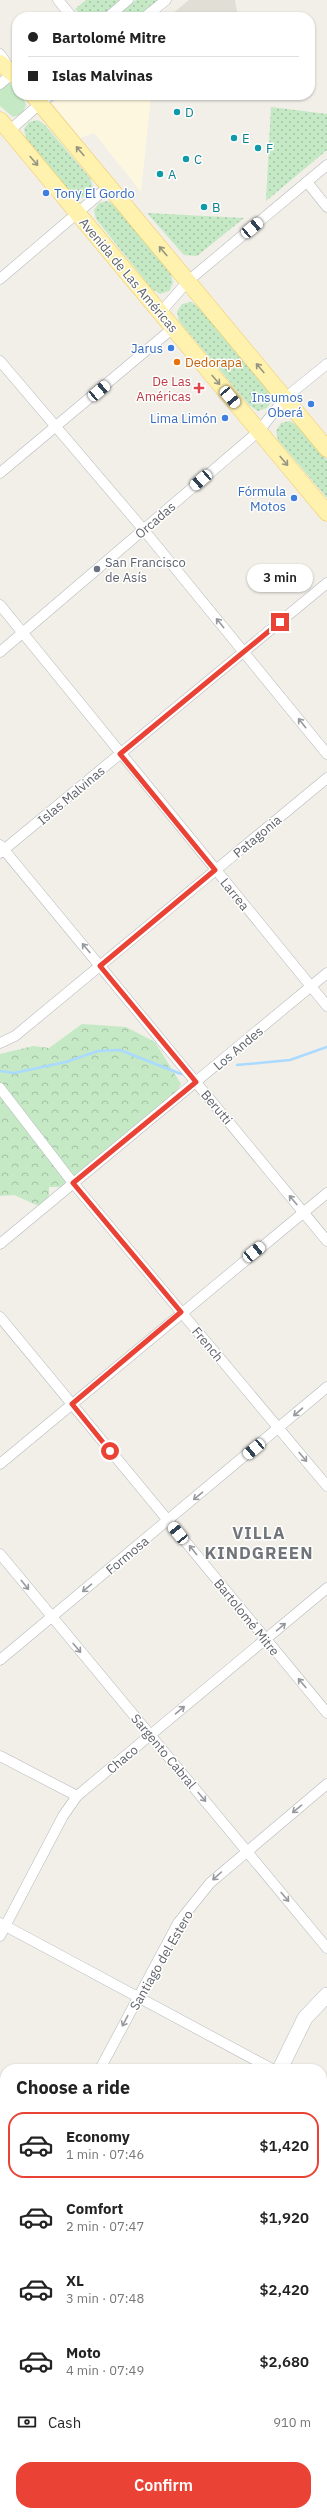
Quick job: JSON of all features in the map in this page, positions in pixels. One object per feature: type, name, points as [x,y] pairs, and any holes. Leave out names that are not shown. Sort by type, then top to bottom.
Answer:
[{"type":"main road","points":[[0,63],[12,73]]},
{"type":"main road","points":[[43,100],[109,186],[327,449]]},
{"type":"main road","name":"Avenida de Las Américas","points":[[4,126],[327,513]]},
{"type":"main road","points":[[282,2064],[305,2018],[327,1995]]},
{"type":"street","points":[[58,0],[68,12]]},
{"type":"street","points":[[114,12],[128,0]]},
{"type":"street","points":[[151,12],[166,0]]},
{"type":"street","points":[[0,54],[12,71]]},
{"type":"street","points":[[0,84],[12,77]]},
{"type":"street","points":[[4,126],[38,100]]},
{"type":"street","points":[[160,314],[188,281],[327,165]]},
{"type":"street","points":[[307,182],[327,207]]},
{"type":"street","points":[[0,279],[109,186]]},
{"type":"street","points":[[0,473],[173,328]]},
{"type":"street","points":[[0,361],[144,529],[327,754]]},
{"type":"street","name":"Orcadas","points":[[0,652],[259,431],[285,398],[327,364]]},
{"type":"street","name":"Islas Malvinas","points":[[1,849],[120,754],[327,583]]},
{"type":"street","name":"Larrea","points":[[0,605],[327,1006]]},
{"type":"street","name":"Patagonia","points":[[0,1043],[15,1036],[327,778]]},
{"type":"street","name":"Berutti","points":[[1,849],[100,966],[327,1241]]},
{"type":"street","name":"Los Andes","points":[[0,1244],[327,973]]},
{"type":"street","name":"French","points":[[0,1088],[73,1183],[327,1486]]},
{"type":"street","points":[[0,1464],[181,1312],[327,1193]]},
{"type":"street","name":"Bartolomé Mitre","points":[[0,1317],[265,1640],[327,1713]]},
{"type":"street","name":"Formosa","points":[[0,1660],[327,1387]]},
{"type":"street","name":"Sargento Cabral","points":[[0,1554],[327,1948]]},
{"type":"street","name":"Chaco","points":[[0,1936],[3,1924],[63,1816],[77,1796],[327,1588]]},
{"type":"street","points":[[0,1756],[77,1796]]},
{"type":"street","name":"Santiago del Estero","points":[[103,2064],[178,1923],[210,1883],[246,1850],[327,1784]]},
{"type":"street","points":[[3,1924],[263,2064]]},
{"type":"shaded area","points":[[189,0],[235,0],[237,12],[174,12]]},
{"type":"shaded area","points":[[55,100],[150,100],[141,192],[94,133],[80,138],[52,103]]},
{"type":"green space","points":[[86,0],[123,0],[108,12],[78,12],[75,9]]},
{"type":"green space","points":[[136,0],[160,0],[146,12],[121,12]]},
{"type":"green space","points":[[7,81],[12,85],[12,100],[24,100],[26,105],[22,114],[13,117],[0,106],[0,83]]},
{"type":"green space","points":[[271,107],[327,114],[327,150],[266,201]]},
{"type":"green space","points":[[38,120],[45,125],[90,178],[93,187],[89,195],[80,198],[71,193],[26,138],[24,129],[29,122]]},
{"type":"green space","points":[[108,201],[115,206],[171,274],[173,283],[169,291],[160,294],[152,289],[96,219],[94,210],[99,203]]},
{"type":"green space","points":[[147,213],[244,218],[197,256],[184,255]]},
{"type":"green space","points":[[191,302],[199,307],[269,391],[272,400],[267,408],[258,411],[250,406],[179,321],[177,312],[182,304]]},
{"type":"green space","points":[[290,421],[298,426],[327,460],[327,498],[278,440],[276,431],[281,423]]},
{"type":"green space","points":[[82,1024],[126,1027],[155,1042],[181,1084],[173,1098],[62,1187],[49,1187],[49,1196],[39,1206],[14,1195],[0,1196],[0,1054],[33,1046],[49,1048]]},
{"type":"waterway","points":[[237,1065],[290,1060],[327,1047]]},
{"type":"waterway","points":[[0,1071],[14,1073],[66,1062],[98,1051],[120,1050],[181,1074]]},
{"type":"place","name":"D","points":[[177,112]]},
{"type":"place","name":"E","points":[[234,138]]},
{"type":"place","name":"F","points":[[258,148]]},
{"type":"place","name":"C","points":[[186,159]]},
{"type":"place","name":"A","points":[[160,174]]},
{"type":"place","name":"Tony El Gordo","points":[[46,193]]},
{"type":"place","name":"B","points":[[204,207]]},
{"type":"place","name":"Jarus","points":[[171,348]]},
{"type":"place","name":"Dedorapa","points":[[177,362]]},
{"type":"place","name":"De Las Américas","points":[[199,388]]},
{"type":"place","name":"Insumos Oberá","points":[[311,404]]},
{"type":"place","name":"Lima Limón","points":[[225,418]]},
{"type":"place","name":"Fórmula Motos","points":[[294,498]]},
{"type":"place","name":"San Francisco de Asís","points":[[97,569]]},
{"type":"district","name":"VILLA KINDGREEN","points":[[259,1543]]},
{"type":"route","points":[[110,1451],[72,1404],[181,1312],[73,1183],[196,1082],[100,966],[215,870],[120,754],[280,622]]}]
